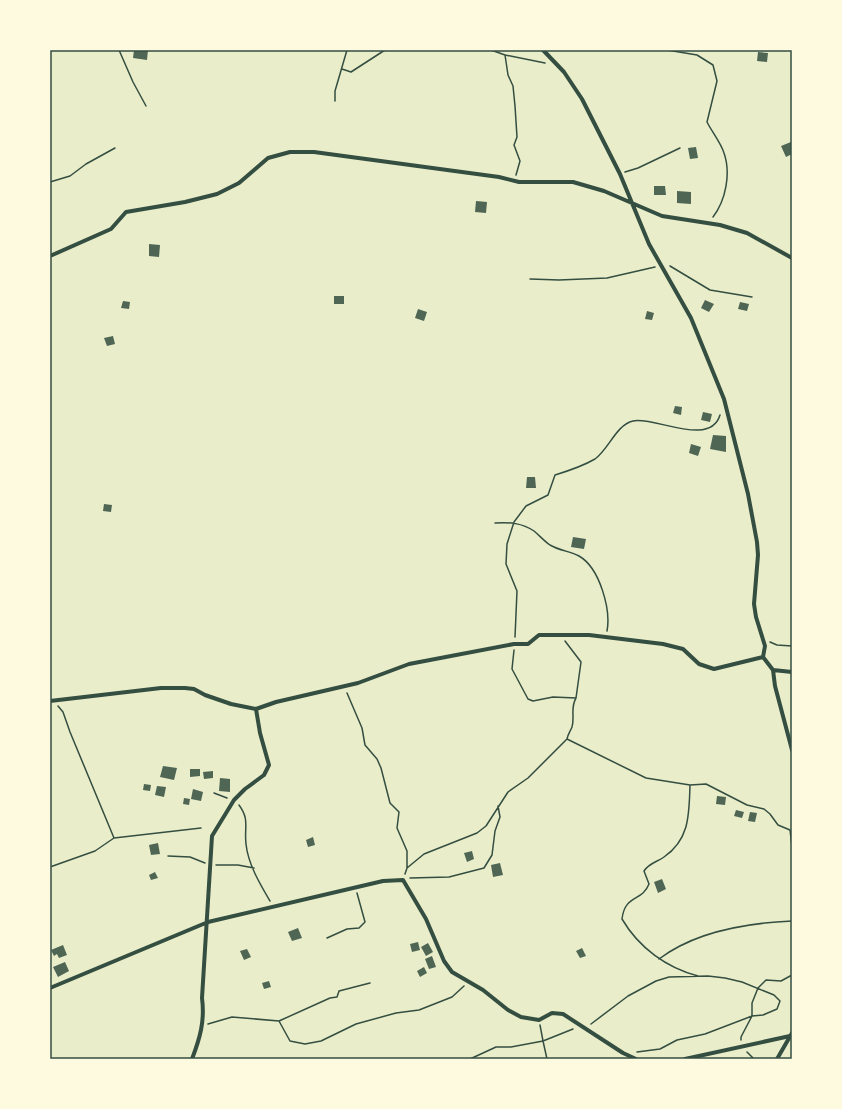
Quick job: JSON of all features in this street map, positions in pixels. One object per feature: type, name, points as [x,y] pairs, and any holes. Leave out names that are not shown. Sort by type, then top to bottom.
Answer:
[{"type":"street","points":[[543,50],[570,79],[582,99],[620,174],[649,244],[695,327],[724,399],[733,430],[754,523],[758,555],[754,604],[759,630],[764,638],[765,646],[763,657],[773,670],[775,686],[792,750]]},
{"type":"street","points":[[51,257],[111,229],[126,212],[186,202],[217,194],[239,183],[268,158],[290,152],[314,152],[514,180],[573,182],[604,191],[662,216],[720,225],[747,233],[792,258]]},
{"type":"street","points":[[52,700],[161,688],[185,688],[194,689],[205,695],[231,704],[256,709],[276,702],[364,681],[409,664],[514,644],[528,644],[539,635],[606,637],[678,647],[683,649],[699,664],[714,669],[763,657]]},
{"type":"street","points":[[773,670],[792,672]]},
{"type":"street","points":[[192,1059],[203,1026],[203,991],[212,836],[234,800],[268,770],[269,765],[260,733],[256,709]]},
{"type":"street","points":[[50,988],[208,922],[356,888],[394,880],[402,880],[426,920],[444,960],[452,972],[483,990],[514,1014],[538,1020],[556,1012],[563,1014],[623,1053],[636,1059]]},
{"type":"street","points":[[685,1059],[742,1048],[791,1035]]},
{"type":"street","points":[[777,1059],[791,1035]]},
{"type":"path","points":[[119,50],[133,82],[146,106]]},
{"type":"path","points":[[335,101],[346,50]]},
{"type":"path","points":[[342,69],[351,72],[385,50]]},
{"type":"path","points":[[491,50],[505,55],[539,62],[555,62]]},
{"type":"path","points":[[667,50],[697,55],[713,65],[717,80],[707,122],[724,153],[727,175],[723,198],[714,215],[706,224]]},
{"type":"path","points":[[505,55],[508,74],[513,86],[517,137],[514,145],[520,161],[514,180]]},
{"type":"path","points":[[50,182],[70,176],[86,164],[115,148]]},
{"type":"path","points":[[620,174],[638,168],[680,148]]},
{"type":"path","points":[[530,278],[559,280],[606,278],[661,266]]},
{"type":"path","points":[[670,266],[710,290],[752,297]]},
{"type":"path","points":[[576,698],[553,697],[534,701],[528,699],[512,669],[517,591],[506,564],[506,551],[514,522],[526,506],[548,495],[555,475],[595,458],[627,423],[640,420],[675,429],[704,429],[717,422],[724,399]]},
{"type":"path","points":[[495,523],[514,522],[527,527],[557,549],[580,557],[587,564],[603,592],[609,620],[606,637]]},
{"type":"path","points":[[407,868],[424,854],[477,833],[486,826],[508,792],[528,778],[567,739],[568,732],[572,727],[572,704],[576,698],[581,662],[560,635]]},
{"type":"path","points":[[764,638],[777,645],[792,646]]},
{"type":"path","points":[[344,686],[360,723],[365,745],[377,759],[381,768],[390,803],[399,812],[397,828],[407,851],[407,868],[402,880]]},
{"type":"path","points":[[52,700],[63,712],[114,838]]},
{"type":"path","points":[[567,739],[646,778],[690,785],[706,784],[747,805],[761,808],[770,814],[778,825],[792,832]]},
{"type":"path","points":[[690,785],[686,827],[680,843],[660,860],[647,866],[644,871],[650,884],[647,890],[627,903],[623,909],[622,919],[626,926],[658,959],[678,969],[700,976]]},
{"type":"path","points":[[214,793],[234,800],[245,813],[247,826],[246,843],[248,851],[259,884],[274,906]]},
{"type":"path","points":[[402,880],[410,878],[449,877],[484,868],[492,855],[495,831],[500,817],[498,806]]},
{"type":"path","points":[[50,867],[95,851],[114,838],[201,828]]},
{"type":"path","points":[[790,830],[792,847]]},
{"type":"path","points":[[327,938],[348,929],[358,928],[365,922],[356,888]]},
{"type":"path","points":[[658,959],[687,943],[721,932],[751,924],[792,921]]},
{"type":"path","points":[[754,1059],[742,1048],[741,1037],[752,1016],[752,1003],[758,988],[766,980],[781,981],[792,975]]},
{"type":"path","points":[[470,1059],[496,1047],[511,1047],[543,1041],[580,1026],[588,1027],[628,996],[656,981],[669,977],[700,976],[725,978],[758,988],[774,995],[780,1001],[780,1006],[771,1013],[752,1016],[705,1034],[677,1040],[660,1049],[623,1053]]},
{"type":"path","points":[[279,1021],[290,1041],[305,1044],[321,1041],[356,1024],[396,1013],[419,1010],[452,997],[468,982]]},
{"type":"path","points":[[203,1026],[232,1017],[279,1021],[330,998],[337,997],[339,991],[370,983]]},
{"type":"path","points":[[538,1020],[547,1059]]},
{"type":"building","points":[[134,50],[148,50],[147,60],[133,58]]},
{"type":"building","points":[[758,52],[768,53],[767,62],[757,61]]},
{"type":"building","points":[[791,142],[792,154],[786,157],[781,146]]},
{"type":"building","points":[[696,147],[698,158],[690,159],[688,148]]},
{"type":"building","points":[[654,186],[665,186],[666,195],[654,195]]},
{"type":"building","points":[[677,191],[691,192],[691,204],[677,203]]},
{"type":"building","points":[[476,201],[487,202],[486,213],[475,212]]},
{"type":"building","points":[[149,244],[160,245],[159,257],[149,256]]},
{"type":"building","points":[[334,296],[344,296],[344,304],[334,304]]},
{"type":"building","points":[[705,300],[714,304],[709,312],[701,308]]},
{"type":"building","points":[[123,301],[130,302],[129,309],[121,308]]},
{"type":"building","points":[[740,302],[749,304],[747,311],[738,309]]},
{"type":"building","points":[[418,309],[427,312],[424,321],[415,318]]},
{"type":"building","points":[[647,311],[654,313],[652,320],[645,319]]},
{"type":"building","points":[[113,336],[115,344],[107,346],[104,338]]},
{"type":"building","points":[[675,406],[682,407],[681,415],[673,413]]},
{"type":"building","points":[[703,412],[712,414],[710,422],[701,420]]},
{"type":"building","points":[[713,435],[726,436],[726,452],[710,449]]},
{"type":"building","points":[[691,444],[701,447],[698,456],[689,453]]},
{"type":"building","points":[[527,477],[535,477],[536,488],[526,488]]},
{"type":"building","points":[[104,504],[112,505],[111,512],[103,511]]},
{"type":"building","points":[[573,537],[586,539],[584,549],[571,547]]},
{"type":"building","points":[[163,766],[177,768],[174,780],[160,777]]},
{"type":"building","points":[[190,769],[200,769],[200,776],[190,777]]},
{"type":"building","points":[[213,771],[213,778],[204,779],[203,772]]},
{"type":"building","points":[[220,778],[230,779],[230,792],[219,791]]},
{"type":"building","points":[[144,784],[151,785],[150,791],[143,790]]},
{"type":"building","points":[[157,786],[166,787],[164,797],[155,795]]},
{"type":"building","points":[[193,789],[203,792],[201,801],[191,799]]},
{"type":"building","points":[[717,796],[726,797],[725,805],[716,804]]},
{"type":"building","points":[[184,798],[190,799],[189,805],[183,804]]},
{"type":"building","points":[[736,810],[744,812],[742,818],[734,816]]},
{"type":"building","points":[[750,812],[757,813],[755,822],[748,821]]},
{"type":"building","points":[[313,837],[315,845],[308,847],[306,840]]},
{"type":"building","points":[[158,843],[160,854],[151,855],[149,845]]},
{"type":"building","points":[[472,851],[474,859],[467,862],[464,853]]},
{"type":"building","points":[[500,863],[503,875],[493,877],[491,865]]},
{"type":"building","points":[[155,872],[158,878],[151,880],[149,875]]},
{"type":"building","points":[[662,879],[666,889],[658,893],[654,882]]},
{"type":"building","points":[[298,928],[302,938],[292,941],[288,932]]},
{"type":"building","points":[[418,942],[420,950],[412,952],[410,944]]},
{"type":"building","points":[[428,943],[433,952],[426,956],[421,947]]},
{"type":"building","points":[[63,945],[67,955],[59,958],[57,954],[54,956],[51,950]]},
{"type":"building","points":[[582,948],[586,956],[580,958],[576,951]]},
{"type":"building","points":[[247,949],[251,957],[244,960],[240,951]]},
{"type":"building","points":[[432,956],[436,967],[429,969],[425,959]]},
{"type":"building","points":[[65,962],[69,971],[58,977],[53,967]]},
{"type":"building","points":[[424,967],[427,973],[420,977],[417,971]]},
{"type":"building","points":[[269,981],[271,987],[264,989],[262,983]]}]
